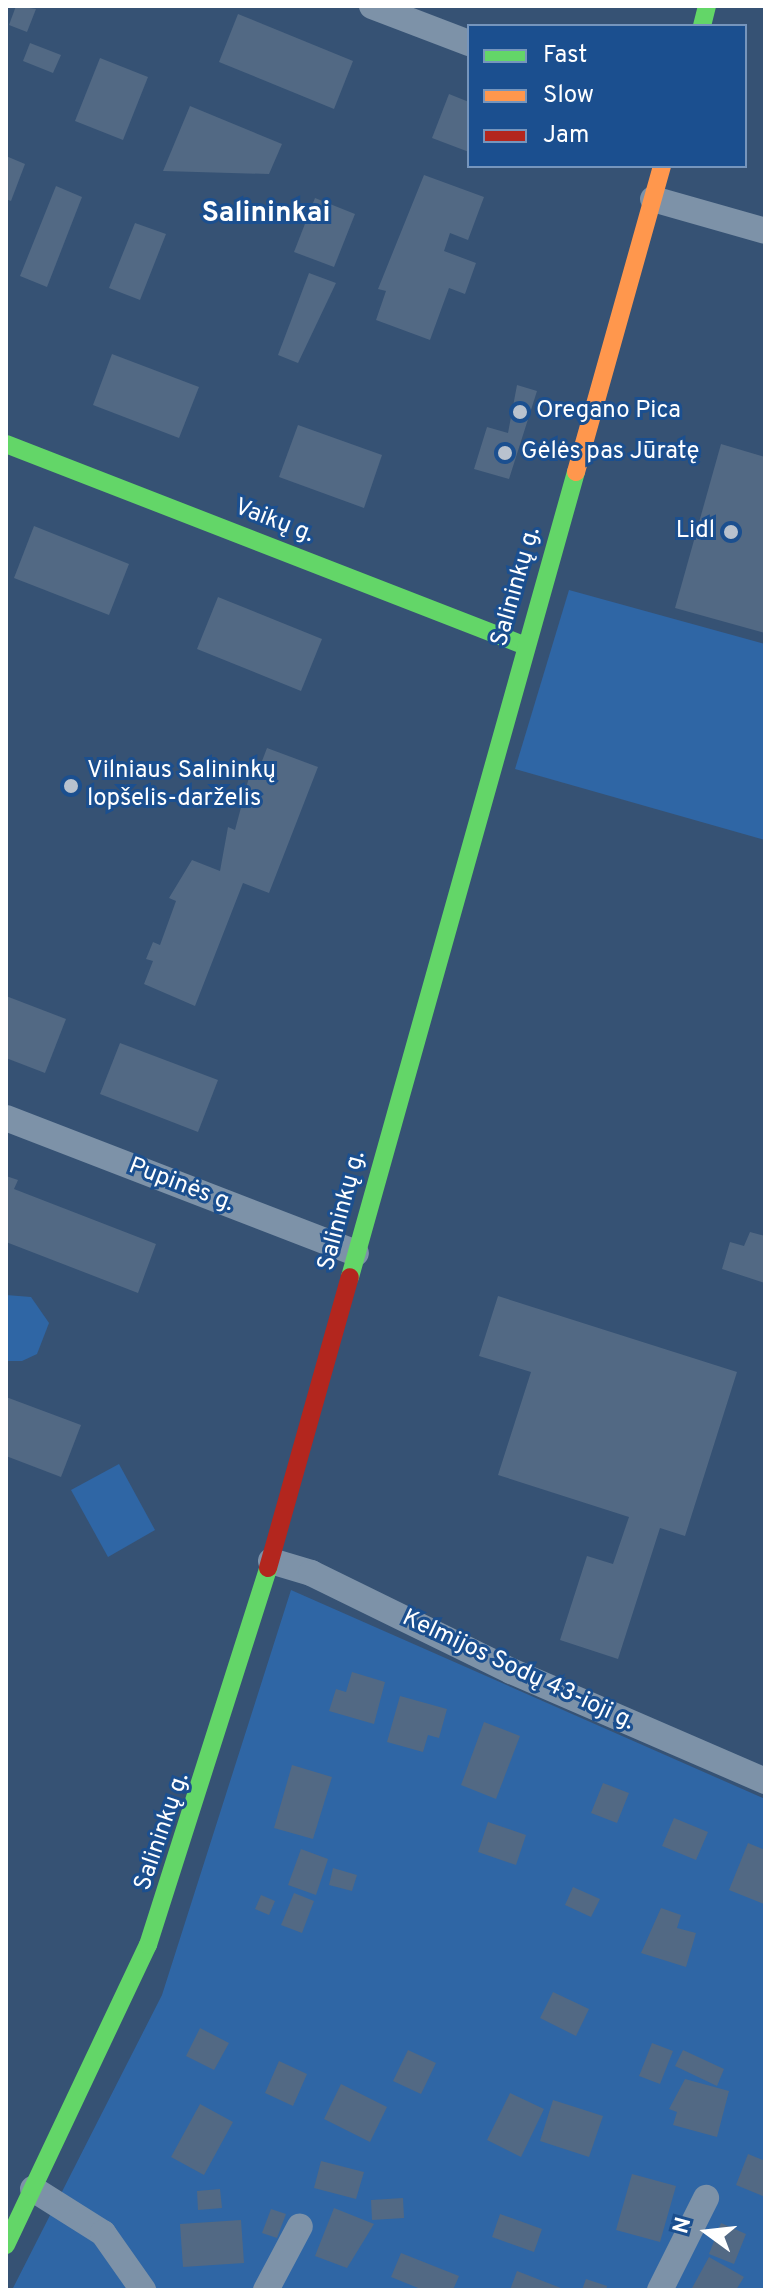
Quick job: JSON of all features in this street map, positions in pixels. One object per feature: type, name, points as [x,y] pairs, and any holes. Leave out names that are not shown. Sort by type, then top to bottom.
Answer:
[{"type":"main road","name":"Salininkų g.","points":[[6,2245],[14,2210],[33,2189],[169,1891],[271,1561],[661,168]]},
{"type":"main road","name":"Vaikų g.","points":[[6,444],[526,646]]},
{"type":"street","points":[[372,6],[467,42]]},
{"type":"street","points":[[653,199],[765,231]]},
{"type":"street","name":"Pupinės g.","points":[[6,1118],[356,1253]]},
{"type":"street","name":"Kelmijos Sodų 43-ioji g.","points":[[271,1561],[311,1573],[511,1671],[765,1781]]},
{"type":"street","points":[[33,2189],[103,2233],[143,2290]]},
{"type":"street","points":[[660,2290],[706,2198]]},
{"type":"street","points":[[266,2290],[300,2226]]},
{"type":"shaded area","points":[[569,590],[765,644],[765,840],[515,769]]},
{"type":"shaded area","points":[[6,1295],[31,1297],[49,1323],[37,1354],[22,1361],[6,1361]]},
{"type":"shaded area","points":[[119,1464],[155,1530],[108,1557],[71,1490]]},
{"type":"shaded area","points":[[291,1590],[765,1799],[765,2290],[12,2290],[162,1995]]},
{"type":"building","points":[[16,6],[36,9],[27,32],[9,25]]},
{"type":"building","points":[[238,14],[353,61],[334,109],[219,62]]},
{"type":"building","points":[[30,43],[61,55],[53,73],[23,61]]},
{"type":"building","points":[[100,58],[148,77],[123,140],[75,121]]},
{"type":"building","points":[[449,94],[467,101],[467,151],[432,138]]},
{"type":"building","points":[[190,106],[282,144],[269,174],[163,171]]},
{"type":"building","points":[[6,156],[25,164],[11,201],[6,199]]},
{"type":"building","points":[[424,175],[484,197],[468,240],[450,233],[444,251],[476,263],[465,294],[449,288],[430,340],[376,320],[386,291],[378,289]]},
{"type":"building","points":[[56,186],[82,197],[47,287],[20,276]]},
{"type":"building","points":[[315,198],[355,214],[334,267],[294,252]]},
{"type":"building","points":[[135,223],[166,234],[140,300],[109,288]]},
{"type":"building","points":[[309,273],[336,283],[298,363],[278,355]]},
{"type":"building","points":[[112,354],[199,387],[179,438],[93,405]]},
{"type":"building","points":[[517,385],[537,391],[509,479],[474,469],[487,427],[508,433]]},
{"type":"building","points":[[298,425],[382,455],[364,508],[279,477]]},
{"type":"building","name":"Lidl","points":[[721,444],[765,457],[765,633],[675,608]]},
{"type":"building","points":[[34,526],[129,564],[109,615],[14,578]]},
{"type":"building","points":[[218,597],[322,639],[301,691],[197,649]]},
{"type":"building","points":[[267,748],[318,767],[269,893],[243,883],[195,1006],[144,984],[153,961],[146,959],[153,942],[160,945],[176,901],[169,898],[192,860],[220,871],[228,827],[235,830],[252,766],[259,769]]},
{"type":"building","points":[[6,996],[66,1019],[45,1073],[6,1058]]},
{"type":"building","points":[[120,1043],[218,1080],[198,1132],[100,1094]]},
{"type":"building","points":[[6,1176],[18,1180],[14,1189],[156,1244],[138,1293],[6,1242]]},
{"type":"building","points":[[750,1232],[765,1236],[765,1283],[722,1269],[730,1242],[744,1246]]},
{"type":"building","points":[[498,1296],[737,1372],[685,1536],[660,1528],[618,1659],[560,1640],[587,1556],[613,1564],[629,1517],[498,1475],[531,1372],[479,1356]]},
{"type":"building","points":[[6,1397],[81,1425],[61,1477],[6,1456]]},
{"type":"building","points":[[352,1672],[385,1682],[374,1724],[329,1711],[336,1689],[346,1692]]},
{"type":"building","points":[[400,1696],[447,1709],[439,1738],[428,1735],[423,1752],[387,1742]]},
{"type":"building","points":[[484,1722],[520,1736],[496,1799],[461,1785]]},
{"type":"building","points":[[292,1765],[332,1777],[313,1839],[274,1828]]},
{"type":"building","points":[[603,1783],[629,1793],[617,1823],[591,1813]]},
{"type":"building","points":[[674,1818],[708,1832],[696,1860],[662,1846]]},
{"type":"building","points":[[488,1822],[526,1835],[516,1865],[478,1852]]},
{"type":"building","points":[[748,1843],[765,1850],[764,1904],[729,1890]]},
{"type":"building","points":[[301,1849],[328,1859],[316,1895],[288,1885]]},
{"type":"building","points":[[333,1868],[357,1875],[352,1891],[329,1885]]},
{"type":"building","points":[[573,1887],[600,1899],[591,1917],[565,1905]]},
{"type":"building","points":[[294,1893],[314,1901],[302,1933],[281,1925]]},
{"type":"building","points":[[261,1895],[275,1901],[269,1915],[255,1909]]},
{"type":"building","points":[[661,1908],[681,1915],[677,1928],[696,1933],[686,1967],[641,1953]]},
{"type":"building","points":[[553,1992],[589,2009],[576,2036],[540,2018]]},
{"type":"building","points":[[200,2028],[229,2043],[214,2070],[186,2056]]},
{"type":"building","points":[[652,2043],[673,2051],[660,2084],[639,2076]]},
{"type":"building","points":[[408,2050],[436,2063],[421,2094],[393,2081]]},
{"type":"building","points":[[683,2050],[724,2069],[717,2086],[675,2066]]},
{"type":"building","points":[[279,2061],[307,2074],[293,2106],[265,2093]]},
{"type":"building","points":[[685,2079],[729,2091],[717,2137],[673,2125],[677,2112],[669,2109]]},
{"type":"building","points":[[341,2084],[387,2107],[370,2142],[324,2119]]},
{"type":"building","points":[[510,2093],[544,2109],[521,2157],[487,2140]]},
{"type":"building","points":[[553,2100],[603,2116],[589,2157],[540,2141]]},
{"type":"building","points":[[200,2104],[233,2122],[204,2175],[171,2157]]},
{"type":"building","points":[[748,2154],[765,2161],[765,2197],[736,2185]]},
{"type":"building","points":[[321,2161],[364,2172],[356,2199],[314,2188]]},
{"type":"building","points":[[632,2174],[676,2186],[660,2242],[616,2230]]},
{"type":"building","points":[[220,2189],[222,2208],[198,2210],[197,2191]]},
{"type":"building","points":[[403,2198],[404,2218],[372,2220],[371,2200]]},
{"type":"building","points":[[334,2208],[374,2224],[347,2268],[315,2256]]},
{"type":"building","points":[[271,2209],[286,2214],[277,2238],[262,2233]]},
{"type":"building","points":[[500,2214],[542,2229],[534,2252],[492,2237]]},
{"type":"building","points":[[241,2220],[244,2263],[183,2267],[180,2224]]},
{"type":"building","points":[[721,2223],[746,2234],[734,2264],[709,2254]]},
{"type":"building","points":[[401,2253],[459,2276],[453,2290],[423,2290],[391,2277]]},
{"type":"building","points":[[709,2257],[744,2277],[736,2290],[691,2290]]},
{"type":"building","points":[[517,2271],[566,2290],[510,2290]]},
{"type":"building","points":[[586,2279],[607,2286],[606,2290],[582,2290]]},
{"type":"traffic: fast","points":[[702,24],[707,6]]},
{"type":"traffic: fast","points":[[6,444],[526,646]]},
{"type":"traffic: fast","points":[[350,1277],[576,472]]},
{"type":"traffic: fast","points":[[6,2245],[148,1945],[268,1568]]},
{"type":"traffic: slow","points":[[576,472],[661,168]]},
{"type":"traffic: jam","points":[[268,1568],[350,1277]]},
{"type":"place","name":"Oregano Pica","points":[[520,412]]},
{"type":"place","name":"Gėlės pas Jūratę","points":[[505,453]]},
{"type":"place","name":"Lidl","points":[[731,532]]},
{"type":"place","name":"Vilniaus Salininkų lopšelis-darželis","points":[[71,786]]},
{"type":"district","name":"Salininkai","points":[[266,214]]}]
